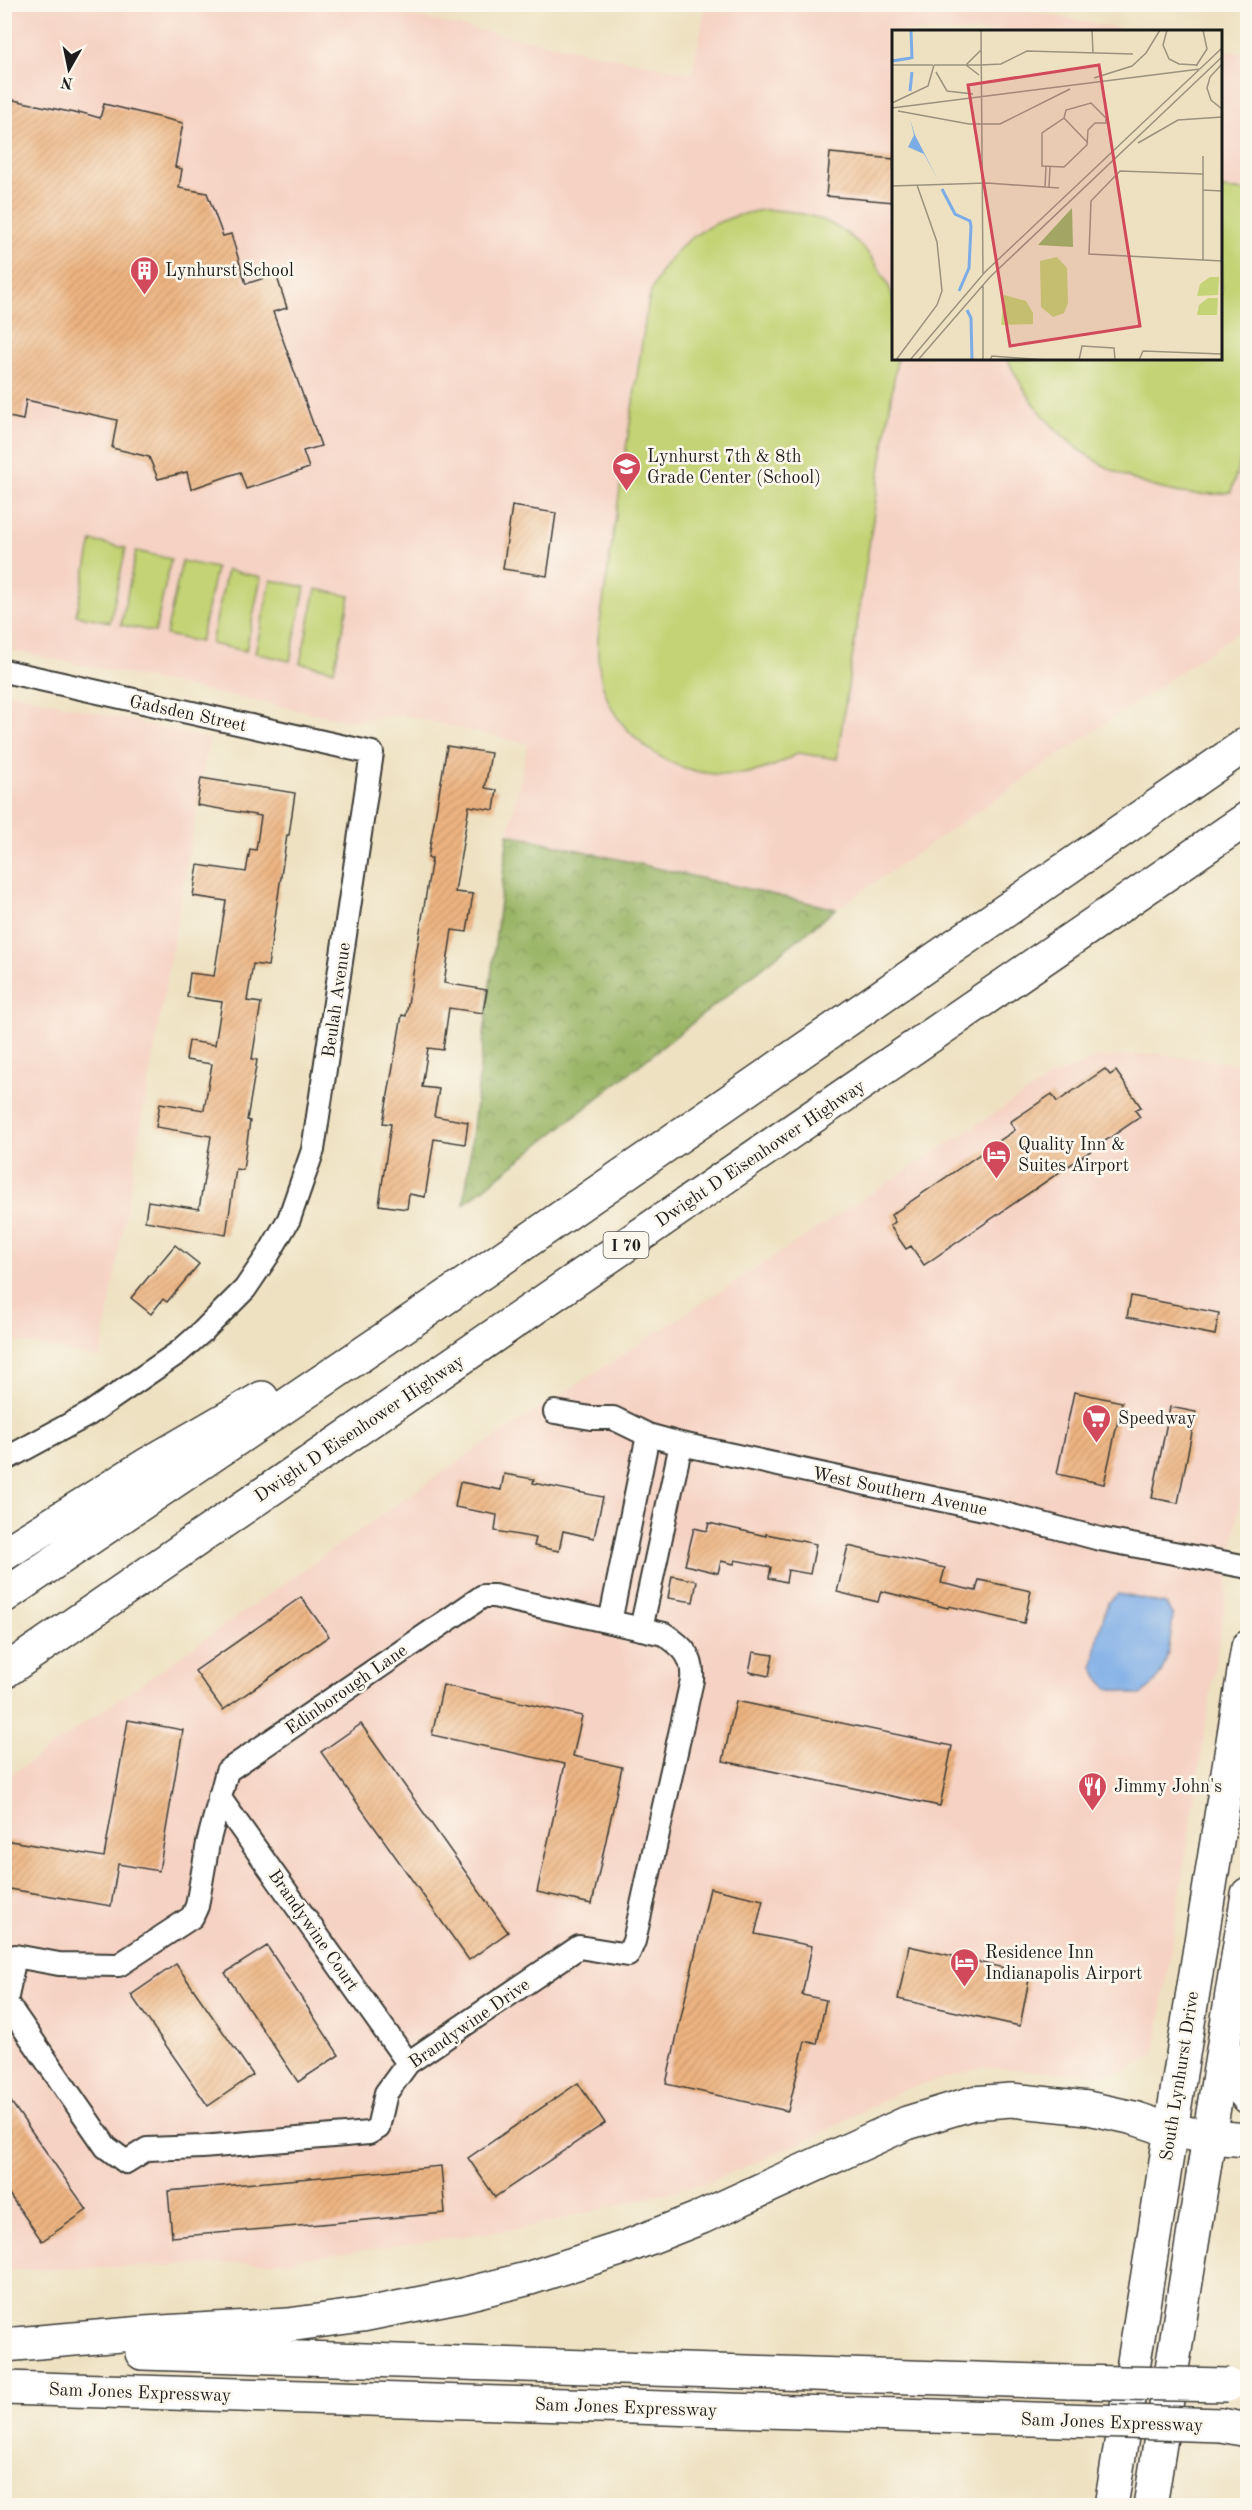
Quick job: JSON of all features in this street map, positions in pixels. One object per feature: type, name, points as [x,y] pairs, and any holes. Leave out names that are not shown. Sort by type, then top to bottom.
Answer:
[{"type":"main road","points":[[4,1596],[426,1311],[1248,743]]},
{"type":"main road","name":"Dwight D Eisenhower Highway","points":[[4,1672],[1248,818]]},
{"type":"main road","points":[[4,1554],[230,1416],[426,1311]]},
{"type":"main road","name":"South Lynhurst Drive","points":[[1111,2505],[1248,1647]]},
{"type":"main road","points":[[1150,2505],[1248,1894]]},
{"type":"main road","points":[[1224,2048],[1240,2087],[1248,2097]]},
{"type":"main road","points":[[4,2347],[144,2333],[288,2325],[362,2315],[462,2295],[530,2278],[626,2247],[702,2217],[907,2123],[972,2103],[1011,2100],[1088,2108],[1134,2118],[1170,2130],[1208,2137],[1248,2140]]},
{"type":"main road","points":[[4,2347],[1238,2386]]},
{"type":"main road","name":"Sam Jones Expressway","points":[[4,2388],[1239,2427]]},
{"type":"main road","points":[[4,2397],[122,2391]]},
{"type":"street","name":"Gadsden Street","points":[[4,671],[372,753]]},
{"type":"street","name":"Beulah Avenue","points":[[4,1461],[90,1414],[180,1352],[245,1289],[289,1219],[314,1150],[372,753]]},
{"type":"street","name":"West Southern Avenue","points":[[555,1412],[591,1418],[613,1418],[648,1435],[681,1444],[993,1511],[1100,1539],[1248,1567]]},
{"type":"street","points":[[610,1622],[648,1435]]},
{"type":"street","points":[[641,1629],[681,1444]]},
{"type":"street","name":"Edinborough Lane","points":[[15,1956],[59,1964],[119,1965],[192,1917],[197,1906],[219,1797],[227,1771],[483,1596],[494,1596],[610,1622]]},
{"type":"street","name":"Brandywine Drive","points":[[15,1956],[6,2002],[106,2147],[126,2162],[147,2149],[202,2147],[369,2133],[378,2128],[386,2093],[408,2063],[579,1947],[628,1954],[631,1950],[693,1676],[688,1654],[680,1643],[664,1634],[610,1622]]},
{"type":"street","name":"Brandywine Court","points":[[219,1797],[408,2063]]},
{"type":"shaded area","name":"Lynhurst 7th & 8th Grade Center (School)","points":[[5,5],[354,5],[692,73],[706,5],[998,5],[1127,30],[892,30],[892,360],[1222,360],[1222,49],[1247,55],[1247,626],[836,909],[508,834],[528,744],[402,715],[351,721],[5,649]]},
{"type":"shaded area","points":[[5,691],[209,739],[100,1359],[5,1338]]},
{"type":"shaded area","points":[[1159,1054],[1247,1065],[1247,1458],[1155,2055],[1116,2074],[983,2067],[903,2090],[812,2138],[709,2182],[531,2227],[280,2262],[5,2271],[4,1780],[454,1464],[1049,1078],[1097,1058]]},
{"type":"green space","points":[[1222,189],[1247,191],[1247,436],[1231,492],[1182,493],[1157,488],[1109,468],[1067,440],[1043,416],[1008,360],[1222,360]]},
{"type":"green space","points":[[763,210],[799,213],[832,225],[860,245],[872,258],[891,292],[892,360],[897,360],[837,759],[798,753],[779,764],[758,771],[716,774],[695,771],[655,754],[625,727],[611,706],[602,683],[598,638],[646,316],[652,289],[663,269],[686,243],[713,225]]},
{"type":"green space","points":[[92,541],[126,548],[110,622],[76,615]]},
{"type":"green space","points":[[136,551],[171,559],[155,632],[121,625]]},
{"type":"green space","points":[[182,561],[216,568],[200,642],[166,635]]},
{"type":"green space","points":[[227,570],[261,577],[246,651],[211,644]]},
{"type":"green space","points":[[271,580],[305,587],[290,661],[255,653]]},
{"type":"green space","points":[[316,589],[350,596],[334,670],[300,663]]},
{"type":"green space","points":[[508,834],[836,909],[464,1204]]},
{"type":"water","points":[[1118,1594],[1166,1604],[1173,1616],[1169,1649],[1162,1671],[1157,1680],[1140,1695],[1108,1688],[1100,1680],[1093,1667],[1098,1636],[1108,1602]]},
{"type":"building","name":"Lynhurst School","points":[[4,98],[100,118],[104,104],[183,123],[175,167],[182,169],[179,188],[207,193],[223,236],[231,234],[246,284],[276,274],[287,308],[273,312],[321,446],[303,451],[309,468],[246,489],[240,472],[191,489],[187,472],[158,479],[149,457],[112,448],[117,420],[26,400],[23,420],[4,416]]},
{"type":"building","points":[[830,153],[892,159],[892,202],[826,196]]},
{"type":"building","points":[[512,506],[556,513],[547,576],[503,569]]},
{"type":"building","points":[[447,746],[491,753],[485,788],[497,790],[494,810],[469,806],[455,892],[473,894],[467,932],[452,930],[444,983],[487,990],[483,1013],[449,1008],[443,1050],[428,1048],[422,1087],[439,1089],[434,1116],[468,1122],[465,1144],[434,1139],[425,1197],[409,1194],[407,1209],[379,1205],[391,1124],[383,1123],[402,1015],[406,1016],[432,858],[428,858]]},
{"type":"building","points":[[201,778],[295,793],[268,966],[253,964],[247,1001],[261,1003],[252,1059],[257,1060],[247,1120],[250,1121],[243,1170],[236,1169],[226,1235],[145,1221],[148,1201],[199,1209],[211,1136],[156,1127],[160,1103],[204,1110],[212,1064],[186,1060],[189,1041],[215,1045],[222,1002],[187,997],[190,973],[214,976],[226,901],[193,896],[198,865],[246,872],[250,849],[256,850],[261,816],[197,805]]},
{"type":"building","name":"Quality Inn & Suites Airport","points":[[1105,1069],[1110,1075],[1116,1071],[1141,1107],[1135,1110],[1140,1117],[924,1265],[911,1246],[906,1249],[890,1226],[895,1222],[891,1215],[1015,1130],[1010,1122],[1052,1094],[1057,1102]]},
{"type":"building","points":[[175,1245],[199,1264],[167,1302],[163,1299],[151,1314],[131,1298]]},
{"type":"building","points":[[1131,1296],[1219,1313],[1215,1335],[1127,1317]]},
{"type":"building","points":[[1074,1392],[1122,1402],[1104,1484],[1057,1474]]},
{"type":"building","points":[[1170,1407],[1196,1412],[1178,1503],[1152,1498]]},
{"type":"building","points":[[504,1474],[534,1479],[533,1483],[603,1497],[594,1538],[563,1531],[559,1551],[534,1546],[536,1538],[495,1531],[497,1515],[455,1507],[460,1482],[501,1490]]},
{"type":"building","points":[[709,1523],[816,1544],[810,1574],[788,1570],[786,1582],[769,1578],[771,1567],[735,1560],[734,1564],[721,1561],[718,1573],[685,1565],[694,1528],[707,1531]]},
{"type":"building","points":[[848,1546],[945,1568],[941,1583],[976,1591],[979,1580],[1031,1591],[1024,1623],[949,1606],[948,1608],[881,1591],[878,1602],[837,1592]]},
{"type":"building","points":[[672,1576],[697,1581],[693,1602],[668,1598]]},
{"type":"building","points":[[301,1597],[329,1636],[223,1710],[195,1671]]},
{"type":"building","points":[[753,1652],[773,1655],[769,1676],[749,1672]]},
{"type":"building","points":[[443,1685],[582,1716],[573,1756],[622,1767],[592,1904],[537,1892],[565,1764],[432,1735]]},
{"type":"building","points":[[736,1701],[952,1746],[940,1806],[723,1761]]},
{"type":"building","points":[[128,1720],[183,1730],[159,1871],[118,1864],[111,1906],[4,1888],[4,1840],[104,1857]]},
{"type":"building","points":[[361,1724],[508,1932],[469,1960],[321,1752]]},
{"type":"building","points":[[710,1888],[763,1900],[755,1934],[812,1946],[802,1995],[826,2000],[817,2044],[805,2041],[788,2111],[666,2084]]},
{"type":"building","points":[[267,1946],[339,2055],[298,2082],[225,1973]]},
{"type":"building","name":"Residence Inn Indianapolis Airport","points":[[909,1946],[1030,1974],[1020,2026],[898,1999]]},
{"type":"building","points":[[176,1964],[253,2075],[208,2106],[131,1995]]},
{"type":"building","points":[[578,2083],[605,2123],[495,2197],[468,2158]]},
{"type":"building","points":[[4,2092],[87,2210],[42,2241],[4,2187]]},
{"type":"building","points":[[441,2166],[445,2213],[172,2237],[168,2191]]},
{"type":"place","name":"Lynhurst School","points":[[144,296]]},
{"type":"place","name":"Lynhurst 7th & 8th Grade Center (School)","points":[[626,492]]},
{"type":"place","name":"Quality Inn & Suites Airport","points":[[997,1180]]},
{"type":"place","name":"Speedway","points":[[1097,1444]]},
{"type":"place","name":"Jimmy John's","points":[[1093,1812]]},
{"type":"place","name":"Residence Inn Indianapolis Airport","points":[[964,1988]]}]
